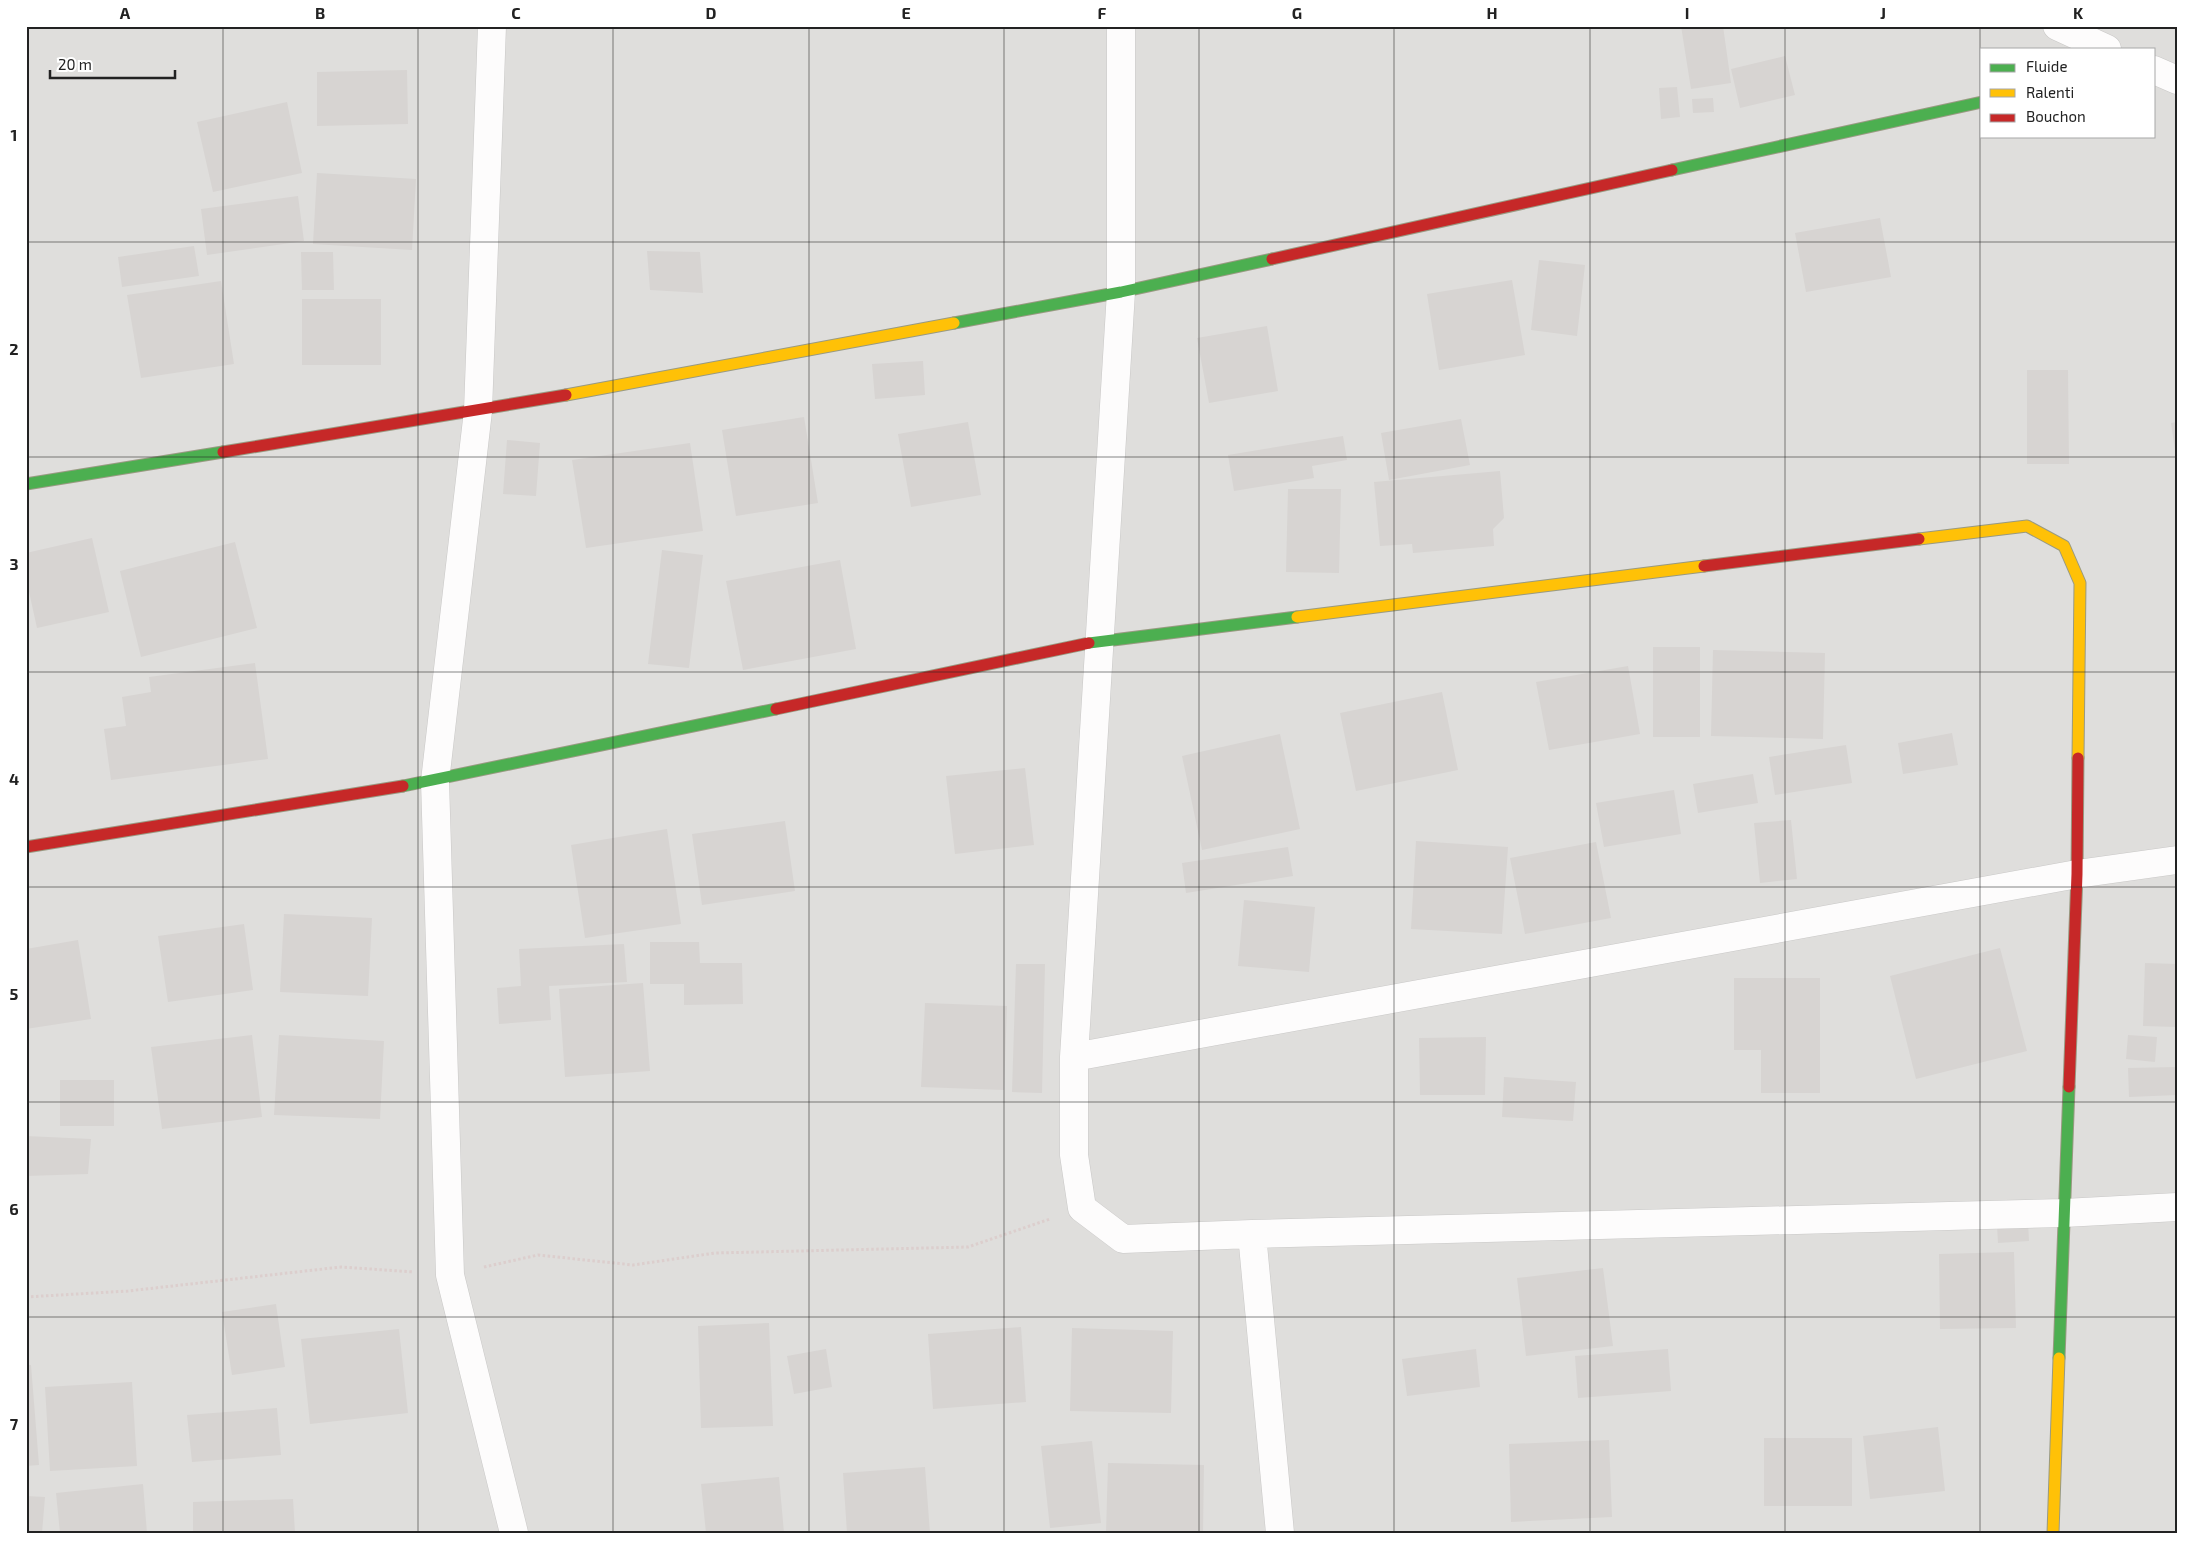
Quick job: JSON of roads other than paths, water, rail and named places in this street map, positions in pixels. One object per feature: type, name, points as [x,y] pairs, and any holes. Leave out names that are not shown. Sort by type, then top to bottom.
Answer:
[{"type":"street","points":[[492,26],[478,411],[435,781],[450,1275],[514,1533]]},
{"type":"street","points":[[1120,26],[1121,292],[1074,1057],[1074,1155],[1082,1208],[1123,1238],[2064,1213],[2177,1207]]},
{"type":"street","points":[[2057,26],[2104,48]]},
{"type":"street","points":[[2156,71],[2177,80]]},
{"type":"street","points":[[26,484],[478,411],[1121,292],[1980,102]]},
{"type":"street","points":[[26,847],[435,781],[1100,641],[2027,526],[2064,546],[2080,583],[2077,874],[2053,1533]]},
{"type":"street","points":[[1074,1057],[2077,874],[2177,860]]},
{"type":"street","points":[[1252,1234],[1280,1533]]}]
